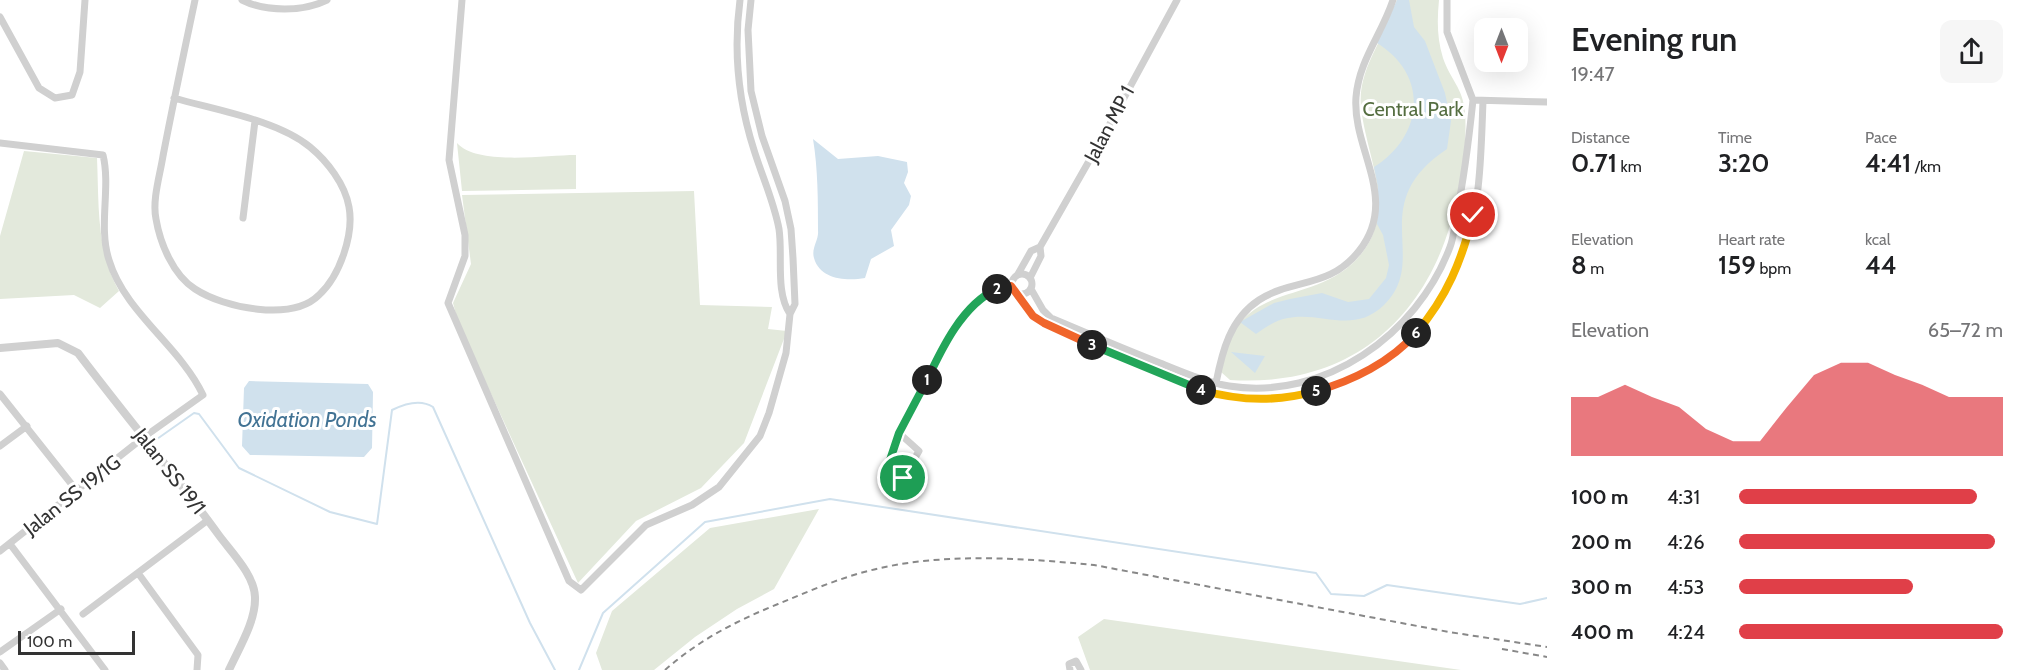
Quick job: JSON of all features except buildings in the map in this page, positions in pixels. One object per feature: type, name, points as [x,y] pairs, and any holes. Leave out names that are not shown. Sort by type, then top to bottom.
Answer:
[{"type":"street","points":[[0,17],[39,88],[55,98],[72,94],[80,72],[85,0]]},
{"type":"street","points":[[174,98],[283,131],[309,146],[334,171],[349,207],[347,238],[337,270],[319,296],[293,309],[260,311],[232,304],[195,289],[176,269],[162,243],[155,217],[174,98],[195,0]]},
{"type":"street","points":[[242,0],[251,4],[295,9],[327,0]]},
{"type":"street","points":[[462,0],[449,160],[465,235],[465,256],[447,303],[569,581],[575,589],[583,589],[646,525],[692,505],[718,487],[760,436],[786,353],[790,314],[795,304],[791,229],[785,201],[753,103],[748,67],[751,0]]},
{"type":"street","points":[[740,0],[736,67],[741,106],[777,218],[782,255],[782,303],[790,314]]},
{"type":"street","name":"Jalan MP 1","points":[[1018,274],[1031,251],[1040,247],[1105,134],[1177,0]]},
{"type":"street","points":[[1212,382],[1224,347],[1238,321],[1259,300],[1320,281],[1340,270],[1360,250],[1372,224],[1377,198],[1356,99],[1363,61],[1393,0]]},
{"type":"street","points":[[1011,286],[1012,279],[1018,274],[1030,278],[1031,289],[1043,310],[1051,318],[1212,382],[1245,387],[1301,382],[1330,373],[1365,355],[1403,323],[1421,300],[1450,247],[1466,167],[1473,100],[1447,32],[1448,0]]},
{"type":"street","points":[[1473,100],[1547,102]]},
{"type":"street","points":[[1011,286],[1033,316],[1044,323],[1198,390],[1247,400],[1304,395],[1334,386],[1388,358],[1412,339],[1449,289],[1464,254],[1473,215],[1480,169],[1484,101]]},
{"type":"street","points":[[741,106],[753,103]]},
{"type":"street","points":[[243,218],[255,121]]},
{"type":"street","name":"Jalan SS 19/1G","points":[[0,143],[103,155],[104,217],[108,259],[123,289],[203,393],[196,402],[144,437],[0,551]]},
{"type":"street","points":[[754,150],[766,147]]},
{"type":"street","name":"Jalan MP 1","points":[[1030,278],[1041,256],[1040,247]]},
{"type":"street","points":[[899,433],[919,451],[903,478],[887,469],[899,433],[941,351],[956,327],[995,290],[1011,286]]},
{"type":"street","points":[[1019,294],[1031,289]]},
{"type":"street","name":"Jalan SS 19/1","points":[[0,348],[58,343],[78,353],[208,520],[247,574],[255,595],[254,609],[229,670]]},
{"type":"street","points":[[0,394],[77,491]]},
{"type":"street","points":[[0,446],[27,426]]},
{"type":"street","points":[[83,614],[208,520]]},
{"type":"street","points":[[10,544],[105,670]]},
{"type":"street","points":[[138,573],[198,656],[197,670]]},
{"type":"street","points":[[0,652],[61,609]]},
{"type":"street","points":[[1070,670],[1069,664],[1076,661],[1082,670]]},
{"type":"street","points":[[0,663],[5,670]]},
{"type":"green space","name":"Central Park","points":[[1397,0],[1439,0],[1438,29],[1441,51],[1464,104],[1464,153],[1458,193],[1447,236],[1430,274],[1409,307],[1382,334],[1351,356],[1315,371],[1275,379],[1230,380],[1221,372],[1229,341],[1243,320],[1260,306],[1323,282],[1344,271],[1362,253],[1372,236],[1377,218],[1378,200],[1361,107],[1361,93],[1368,65]]},
{"type":"green space","points":[[457,143],[480,155],[496,157],[576,155],[576,189],[462,191]]},
{"type":"green space","points":[[24,151],[97,158],[102,243],[106,260],[119,291],[100,308],[74,295],[0,299],[0,236]]},
{"type":"green space","points":[[694,191],[700,305],[772,307],[768,329],[787,331],[744,443],[701,488],[636,521],[578,583],[458,322],[453,303],[471,264],[462,195]]},
{"type":"green space","points":[[819,509],[774,589],[737,609],[695,637],[654,670],[602,670],[596,653],[612,611],[710,528]]},
{"type":"green space","points":[[1104,619],[1461,670],[1090,670],[1078,637]]},
{"type":"water","points":[[1397,0],[1409,0],[1414,27],[1425,41],[1445,93],[1451,121],[1447,149],[1422,170],[1409,190],[1403,210],[1402,269],[1397,287],[1384,305],[1361,319],[1288,318],[1267,326],[1256,334],[1240,322],[1274,303],[1322,293],[1348,302],[1369,299],[1386,278],[1389,265],[1383,235],[1377,224],[1378,187],[1374,167],[1403,139],[1414,106],[1412,89],[1406,72],[1394,57],[1377,43]]},
{"type":"water","points":[[813,139],[838,159],[878,156],[907,162],[908,172],[904,183],[911,196],[909,205],[891,230],[894,246],[871,259],[865,278],[843,279],[828,275],[817,265],[814,258],[818,234],[818,208]]},
{"type":"water","points":[[1231,352],[1265,356],[1255,373]]},
{"type":"water","name":"Oxidation Ponds","points":[[249,381],[368,384],[373,392],[372,448],[364,457],[250,455],[242,446],[244,388]]},
{"type":"waterway","points":[[157,439],[194,413],[199,414],[239,468],[330,512],[377,524],[392,410],[407,404],[418,403],[433,407],[530,623],[555,670]]},
{"type":"waterway","points":[[579,670],[603,613],[705,522],[830,499],[1316,573],[1331,594],[1364,596],[1387,585],[1520,604],[1547,598]]},
{"type":"railway","points":[[665,670],[691,649],[733,624],[822,586],[856,574],[895,565],[981,558],[1094,565],[1449,632],[1547,647]]},
{"type":"railway","points":[[1502,649],[1547,657]]},
{"type":"route","points":[[903,478],[888,472],[887,469],[902,426],[956,327],[970,311],[995,290],[1011,286],[1033,316],[1044,323],[1198,390],[1218,396],[1247,400],[1304,395],[1334,386],[1363,373],[1388,358],[1412,339],[1449,289],[1464,254],[1473,215]]}]
